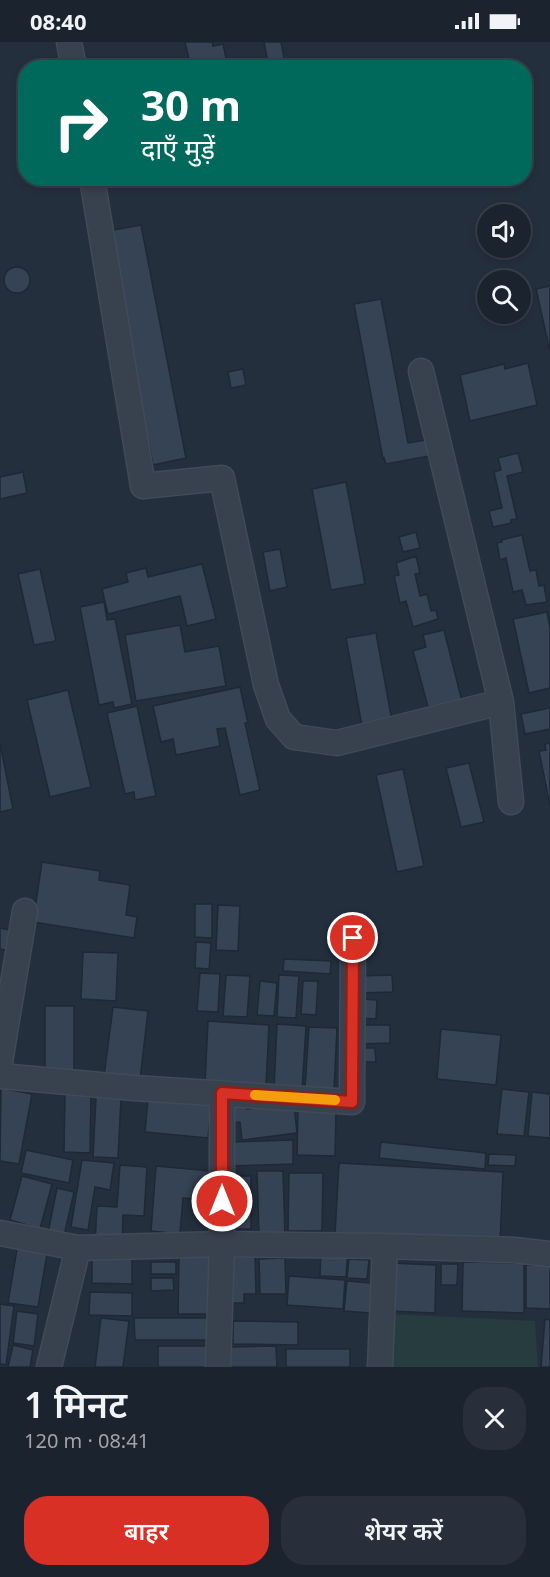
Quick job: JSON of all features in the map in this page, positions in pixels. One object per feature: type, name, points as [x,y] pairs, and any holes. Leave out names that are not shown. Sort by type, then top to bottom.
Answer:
[{"type":"street","points":[[69,42],[72,60]]},
{"type":"street","points":[[93,186],[143,486],[222,478],[266,685],[278,720],[294,737],[337,743],[501,702]]},
{"type":"street","points":[[421,371],[501,702],[511,802]]},
{"type":"street","points":[[0,1062],[25,911]]},
{"type":"street","points":[[0,1076],[134,1088],[352,1102],[353,938]]},
{"type":"street","points":[[218,1367],[222,1244],[222,1093]]},
{"type":"street","points":[[0,1233],[78,1248],[222,1244],[385,1246],[514,1250],[550,1254]]},
{"type":"street","points":[[380,1367],[385,1246]]},
{"type":"street","points":[[49,1367],[78,1248]]},
{"type":"green space","points":[[390,1314],[535,1321],[538,1367],[386,1367]]},
{"type":"building","points":[[185,42],[212,42],[213,46],[223,44],[227,60],[189,60]]},
{"type":"building","points":[[264,42],[281,42],[284,60],[267,60]]},
{"type":"building","points":[[141,225],[186,458],[153,465],[108,231]]},
{"type":"building","points":[[17,267],[26,271],[30,280],[26,289],[17,293],[8,289],[4,280],[8,271]]},
{"type":"building","points":[[550,286],[550,351],[536,289]]},
{"type":"building","points":[[381,299],[408,443],[426,440],[429,456],[386,464],[383,459],[354,304]]},
{"type":"building","points":[[528,363],[537,405],[470,421],[460,375],[504,364],[505,369]]},
{"type":"building","points":[[243,369],[246,385],[231,388],[228,372]]},
{"type":"building","points":[[518,453],[523,472],[507,476],[517,519],[511,520],[511,523],[493,527],[489,511],[502,508],[494,472],[501,470],[498,458]]},
{"type":"building","points":[[23,472],[27,493],[0,499],[0,477]]},
{"type":"building","points":[[346,482],[365,584],[331,590],[312,489]]},
{"type":"building","points":[[416,532],[420,548],[403,552],[399,537]]},
{"type":"building","points":[[522,535],[530,571],[536,570],[539,586],[544,585],[547,602],[526,605],[522,590],[513,592],[506,558],[500,560],[497,543]]},
{"type":"building","points":[[280,549],[287,587],[270,591],[263,552]]},
{"type":"building","points":[[416,556],[420,573],[415,574],[420,596],[427,594],[431,611],[436,610],[438,619],[413,627],[406,601],[400,603],[394,576],[399,575],[396,563]]},
{"type":"building","points":[[202,564],[216,619],[187,626],[180,596],[108,614],[102,589],[128,582],[126,573],[146,568],[148,577]]},
{"type":"building","points":[[40,569],[56,641],[34,645],[18,574]]},
{"type":"building","points":[[104,602],[107,620],[115,619],[132,704],[114,708],[113,702],[99,705],[80,607]]},
{"type":"building","points":[[547,612],[550,628],[550,688],[529,693],[513,619]]},
{"type":"building","points":[[180,625],[185,652],[219,646],[226,686],[136,701],[125,635]]},
{"type":"building","points":[[444,630],[463,705],[441,710],[439,705],[428,707],[413,651],[426,647],[423,635]]},
{"type":"building","points":[[376,633],[392,721],[362,726],[346,638]]},
{"type":"building","points":[[240,687],[248,723],[245,723],[260,790],[240,795],[225,728],[217,729],[220,746],[176,755],[173,739],[161,742],[153,706]]},
{"type":"building","points":[[68,690],[91,787],[50,797],[27,700]]},
{"type":"building","points":[[137,706],[156,796],[135,800],[134,792],[125,794],[107,713]]},
{"type":"building","points":[[550,708],[550,729],[525,734],[521,714]]},
{"type":"building","points":[[0,743],[13,809],[0,812]]},
{"type":"building","points":[[550,743],[550,806],[539,751],[546,750],[545,744]]},
{"type":"building","points":[[469,763],[484,822],[461,827],[446,768]]},
{"type":"building","points":[[403,769],[424,866],[397,872],[376,775]]},
{"type":"building","points":[[42,862],[100,871],[99,880],[130,885],[126,915],[137,917],[134,938],[33,922]]},
{"type":"building","points":[[195,904],[212,904],[212,938],[195,937]]},
{"type":"building","points":[[218,905],[240,906],[238,951],[216,950]]},
{"type":"building","points":[[0,928],[15,931],[11,951],[0,949]]},
{"type":"building","points":[[196,942],[211,943],[209,969],[195,968]]},
{"type":"building","points":[[83,952],[118,953],[116,1001],[81,999]]},
{"type":"building","points":[[284,959],[331,961],[330,974],[283,971]]},
{"type":"building","points":[[200,973],[220,974],[218,1012],[197,1011]]},
{"type":"building","points":[[226,975],[250,976],[247,1017],[223,1016]]},
{"type":"building","points":[[279,975],[299,976],[296,1018],[277,1017]]},
{"type":"building","points":[[392,975],[393,992],[358,993],[358,976]]},
{"type":"building","points":[[260,981],[277,983],[274,1016],[257,1015]]},
{"type":"building","points":[[303,981],[318,981],[316,1015],[301,1014]]},
{"type":"building","points":[[360,999],[377,1000],[376,1019],[359,1018]]},
{"type":"building","points":[[45,1006],[74,1006],[74,1073],[45,1073]]},
{"type":"building","points":[[113,1007],[148,1011],[140,1080],[104,1076]]},
{"type":"building","points":[[208,1021],[269,1025],[266,1086],[205,1083]]},
{"type":"building","points":[[277,1024],[306,1026],[302,1091],[274,1089]]},
{"type":"building","points":[[355,1025],[390,1025],[390,1043],[355,1044]]},
{"type":"building","points":[[309,1027],[337,1028],[334,1090],[305,1088]]},
{"type":"building","points":[[441,1029],[501,1035],[496,1085],[437,1079]]},
{"type":"building","points":[[355,1048],[375,1048],[376,1062],[355,1062]]},
{"type":"building","points":[[1,1088],[32,1094],[19,1164],[0,1161]]},
{"type":"building","points":[[502,1089],[529,1092],[524,1136],[497,1134]]},
{"type":"building","points":[[532,1092],[550,1094],[550,1138],[528,1136]]},
{"type":"building","points":[[65,1094],[91,1094],[90,1153],[64,1152]]},
{"type":"building","points":[[96,1097],[121,1099],[118,1158],[93,1157]]},
{"type":"building","points":[[148,1098],[211,1105],[208,1138],[145,1132]]},
{"type":"building","points":[[294,1104],[297,1133],[242,1140],[240,1122],[230,1123],[229,1108],[247,1106],[247,1109]]},
{"type":"building","points":[[298,1110],[336,1111],[335,1156],[297,1155]]},
{"type":"building","points":[[293,1140],[293,1164],[229,1166],[228,1142]]},
{"type":"building","points":[[381,1142],[486,1153],[485,1169],[379,1158]]},
{"type":"building","points":[[26,1150],[73,1160],[69,1183],[21,1173]]},
{"type":"building","points":[[489,1154],[516,1155],[515,1166],[488,1165]]},
{"type":"building","points":[[82,1160],[114,1163],[110,1190],[95,1187],[88,1230],[71,1227]]},
{"type":"building","points":[[339,1163],[503,1172],[500,1244],[335,1234]]},
{"type":"building","points":[[120,1165],[147,1167],[144,1216],[123,1215],[122,1245],[95,1243],[97,1206],[117,1207]]},
{"type":"building","points":[[156,1166],[211,1171],[208,1200],[183,1198],[180,1234],[151,1231]]},
{"type":"building","points":[[257,1171],[283,1171],[285,1234],[259,1235]]},
{"type":"building","points":[[289,1173],[323,1173],[322,1231],[288,1231]]},
{"type":"building","points":[[22,1176],[52,1184],[40,1229],[10,1220]]},
{"type":"building","points":[[228,1176],[251,1176],[251,1229],[228,1229]]},
{"type":"building","points":[[57,1188],[74,1192],[64,1236],[48,1233]]},
{"type":"building","points":[[17,1249],[47,1254],[38,1307],[8,1303]]},
{"type":"building","points":[[321,1249],[348,1250],[346,1277],[320,1276]]},
{"type":"building","points":[[255,1254],[256,1294],[244,1294],[244,1303],[230,1303],[229,1255]]},
{"type":"building","points":[[179,1256],[217,1256],[216,1314],[178,1314]]},
{"type":"building","points":[[92,1258],[132,1258],[132,1284],[92,1283]]},
{"type":"building","points":[[285,1258],[286,1294],[260,1294],[259,1259]]},
{"type":"building","points":[[349,1259],[369,1260],[367,1279],[347,1278]]},
{"type":"building","points":[[151,1262],[176,1262],[176,1274],[151,1274]]},
{"type":"building","points":[[463,1262],[524,1263],[524,1313],[462,1311]]},
{"type":"building","points":[[390,1263],[436,1265],[435,1313],[389,1311]]},
{"type":"building","points":[[441,1264],[458,1264],[457,1285],[441,1285]]},
{"type":"building","points":[[526,1265],[550,1265],[550,1309],[526,1308]]},
{"type":"building","points":[[289,1276],[345,1280],[343,1309],[287,1305]]},
{"type":"building","points":[[151,1278],[173,1278],[174,1290],[151,1291]]},
{"type":"building","points":[[347,1281],[372,1283],[370,1313],[344,1311]]},
{"type":"building","points":[[90,1292],[132,1293],[132,1316],[89,1315]]},
{"type":"building","points":[[0,1304],[14,1306],[6,1365],[0,1364]]},
{"type":"building","points":[[17,1311],[38,1314],[34,1346],[13,1343]]},
{"type":"building","points":[[101,1318],[129,1321],[123,1367],[95,1367]]},
{"type":"building","points":[[134,1318],[209,1318],[210,1340],[135,1340]]},
{"type":"building","points":[[545,1319],[550,1320],[550,1367],[541,1367]]},
{"type":"building","points":[[233,1321],[298,1322],[298,1345],[233,1344]]},
{"type":"building","points":[[13,1345],[33,1350],[30,1367],[8,1367]]},
{"type":"building","points":[[158,1346],[207,1346],[206,1367],[158,1367]]},
{"type":"building","points":[[276,1346],[277,1367],[230,1367],[230,1347]]},
{"type":"building","points":[[286,1349],[350,1349],[350,1367],[286,1367]]},
{"type":"slow traffic","points":[[255,1095],[335,1100]]},
{"type":"route","points":[[222,1201],[222,1093],[352,1102],[353,938]]}]
